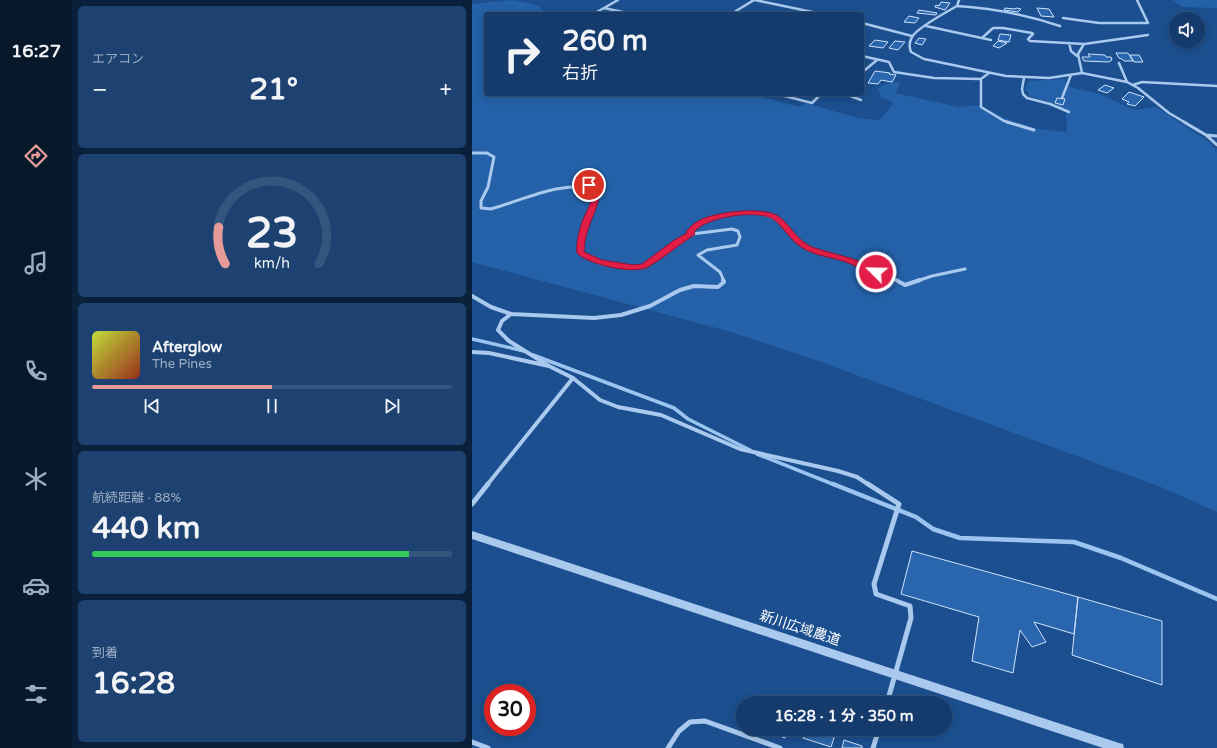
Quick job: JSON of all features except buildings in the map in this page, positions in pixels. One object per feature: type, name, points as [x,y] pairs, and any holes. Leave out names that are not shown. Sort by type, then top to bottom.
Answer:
[{"type":"street","points":[[597,12],[618,0]]},
{"type":"street","points":[[734,12],[754,0],[813,12]]},
{"type":"street","points":[[775,4],[780,0]]},
{"type":"street","points":[[957,6],[959,0]]},
{"type":"street","points":[[1063,18],[1099,23],[1148,23],[1137,0]]},
{"type":"street","points":[[1060,26],[1039,19],[975,7],[957,6],[912,36],[909,46],[911,52],[924,59],[989,73],[1024,78],[1049,78],[1082,73],[1127,82],[1169,113],[1206,135],[1217,146]]},
{"type":"street","points":[[604,8],[623,12]]},
{"type":"street","points":[[864,24],[912,36]]},
{"type":"street","points":[[926,26],[991,40]]},
{"type":"street","points":[[982,38],[989,30],[1003,28],[1032,33],[1033,34],[1028,39],[1030,41],[1084,44],[1148,36]]},
{"type":"street","points":[[1069,43],[1071,51],[1077,56]]},
{"type":"street","points":[[1082,73],[1077,56],[1078,49],[1084,44]]},
{"type":"street","points":[[864,57],[889,62],[894,72],[901,74],[934,78],[981,79],[989,73]]},
{"type":"street","points":[[864,70],[877,60]]},
{"type":"street","points":[[1119,63],[1127,82]]},
{"type":"street","points":[[1062,98],[1071,74]]},
{"type":"street","points":[[1024,78],[1022,89],[1023,94],[1027,98],[1050,104],[1069,112]]},
{"type":"street","points":[[981,79],[981,108],[1004,122],[1034,130]]},
{"type":"street","points":[[1133,85],[1142,82],[1217,86]]},
{"type":"street","points":[[785,96],[812,103],[819,96]]},
{"type":"street","points":[[850,96],[861,100]]},
{"type":"street","points":[[1206,135],[1217,136]]},
{"type":"street","points":[[472,154],[487,153],[494,157],[488,187],[482,201],[481,208],[491,209],[554,189],[577,185],[589,185],[598,188],[597,198],[586,221],[580,244],[580,253],[600,263],[633,267],[644,266],[676,243],[692,234],[727,229],[738,231],[740,237],[737,245],[731,248],[702,252],[698,255],[701,260],[722,273],[724,282],[718,287],[694,286],[680,290],[650,306],[621,316],[594,318],[511,314],[491,307],[472,296]]},
{"type":"street","points":[[692,234],[690,232],[702,221],[719,216],[746,213],[764,214],[775,218],[804,246],[825,255],[846,259],[905,285],[932,276],[965,269]]},
{"type":"street","points":[[511,314],[502,321],[498,330],[509,341],[549,366],[573,378],[600,400],[618,407],[661,415],[740,449],[838,471],[857,477],[899,504],[874,584],[876,594],[910,606],[911,618],[888,696]]},
{"type":"street","points":[[472,352],[512,358],[549,366]]},
{"type":"street","points":[[472,504],[573,378]]},
{"type":"street","name":"新川広域農道","points":[[472,535],[1119,748]]},
{"type":"street","points":[[668,748],[679,731],[690,722],[705,721],[780,748]]},
{"type":"street","points":[[874,748],[877,736]]},
{"type":"street","points":[[472,742],[488,748]]},
{"type":"shaded area","points":[[513,0],[538,5],[545,12],[484,12],[484,96],[759,96],[800,107],[806,103],[858,118],[879,120],[891,107],[893,102],[882,98],[878,88],[892,82],[901,83],[895,93],[959,107],[979,105],[1005,118],[1037,129],[1067,132],[1066,113],[1056,104],[1029,96],[1025,88],[1029,81],[1064,79],[1070,87],[1100,94],[1134,110],[1156,107],[1209,142],[1217,150],[1217,512],[1161,487],[821,362],[731,332],[472,262],[472,4]]},
{"type":"shaded area","points":[[1173,0],[1217,0],[1217,8],[1182,7]]},
{"type":"waterway","points":[[472,339],[524,351]]},
{"type":"waterway","points":[[533,355],[674,408],[688,419],[750,450]]},
{"type":"waterway","points":[[757,454],[835,485]]},
{"type":"waterway","points":[[833,484],[916,517],[933,529],[960,538],[1074,542],[1121,558],[1217,599]]},
{"type":"route","points":[[589,185],[598,188],[597,198],[586,221],[580,244],[580,253],[600,263],[633,267],[644,266],[676,243],[692,234],[690,232],[702,221],[719,216],[746,213],[764,214],[775,218],[804,246],[825,255],[846,259],[876,272]]}]
